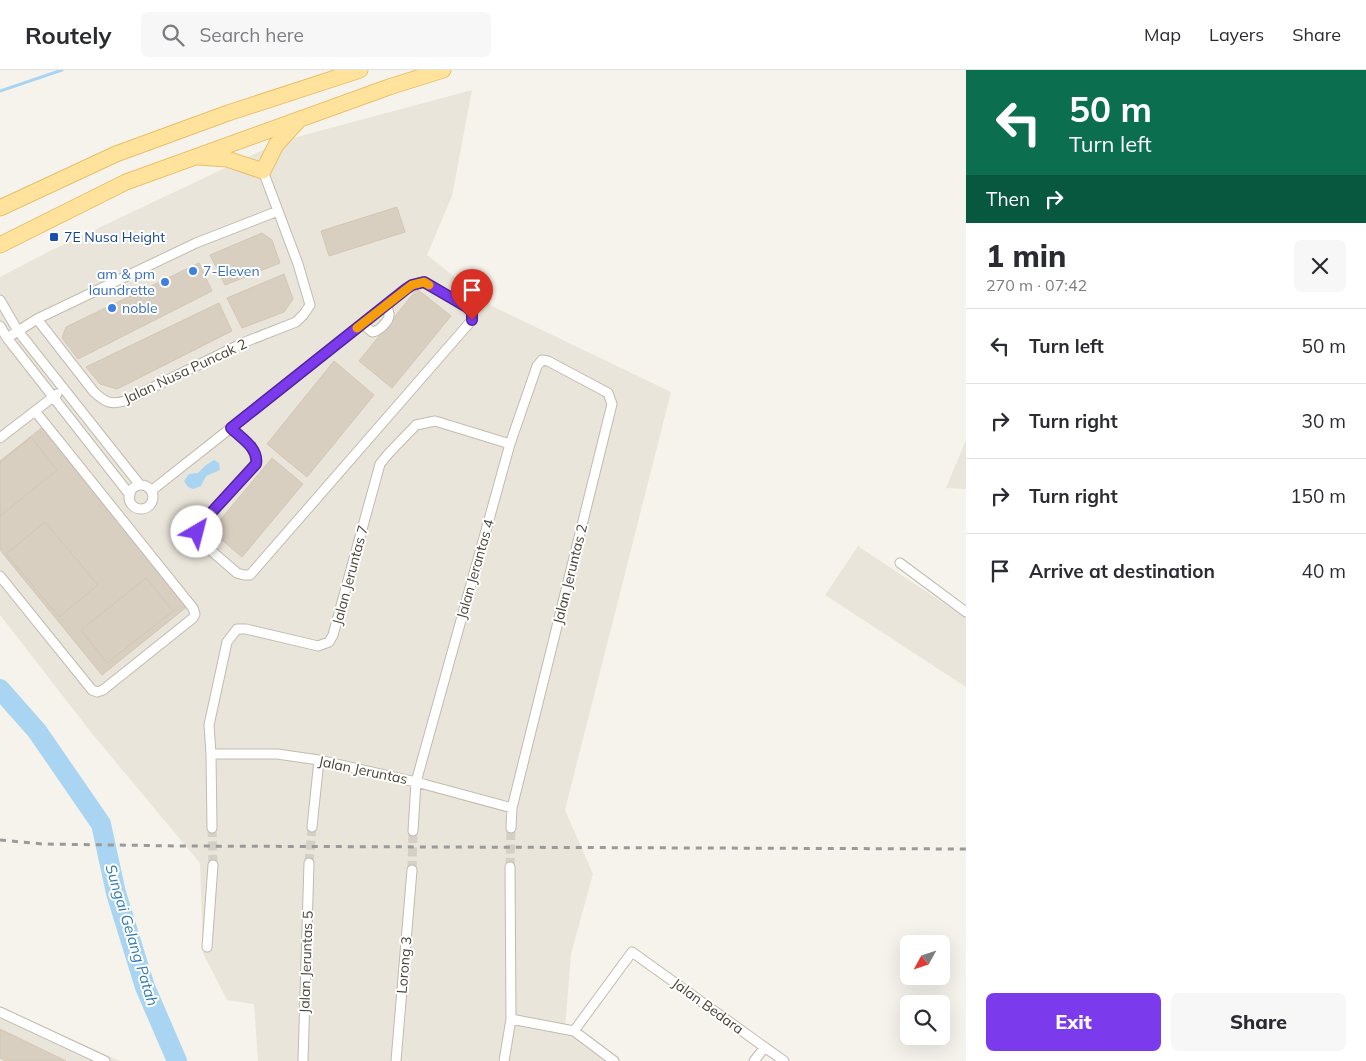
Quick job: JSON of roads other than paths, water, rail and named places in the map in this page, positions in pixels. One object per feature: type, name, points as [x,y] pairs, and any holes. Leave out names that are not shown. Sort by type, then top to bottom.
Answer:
[{"type":"main road","points":[[0,208],[116,154],[228,113],[360,70]]},
{"type":"main road","points":[[0,245],[126,182],[389,87],[443,70]]},
{"type":"main road","points":[[192,157],[227,159],[263,171],[276,145],[302,118]]},
{"type":"street","points":[[7,338],[37,319],[196,242],[278,211],[263,171]]},
{"type":"street","name":"Jalan Nusa Puncak 2","points":[[37,319],[94,392],[104,400],[116,403],[125,401],[245,342],[296,322],[304,314],[310,305],[298,264],[278,211]]},
{"type":"street","points":[[0,251],[16,236]]},
{"type":"street","points":[[151,491],[412,285],[424,282],[467,307],[472,312],[472,320],[250,575],[237,572],[200,541],[197,532],[199,526],[256,464],[255,451],[231,428]]},
{"type":"street","points":[[0,300],[18,332],[63,389],[140,485],[145,486],[151,491],[152,503],[145,508],[134,506],[130,495],[7,338],[0,326]]},
{"type":"street","points":[[362,324],[372,332],[378,331],[388,319],[389,313],[386,305]]},
{"type":"street","name":"Jalan Jerantas 4","points":[[416,782],[510,444],[537,366],[542,360]]},
{"type":"street","name":"Jalan Jeruntas 2","points":[[511,828],[512,808],[612,404],[608,393],[548,361],[542,360]]},
{"type":"street","points":[[0,438],[63,389]]},
{"type":"street","points":[[0,576],[92,690],[97,692],[103,690],[193,618],[195,614],[193,608],[34,411]]},
{"type":"street","name":"Jalan Jeruntas 7","points":[[211,754],[209,725],[227,642],[237,629],[246,629],[318,646],[329,642],[333,635],[380,464],[416,425],[435,421],[510,444]]},
{"type":"street","points":[[130,495],[135,487],[140,485]]},
{"type":"street","points":[[900,563],[966,612]]},
{"type":"street","points":[[211,754],[212,828]]},
{"type":"street","name":"Jalan Jeruntas","points":[[211,754],[277,754],[319,760],[416,782],[512,808]]},
{"type":"street","points":[[312,827],[319,760]]},
{"type":"street","points":[[414,831],[416,782]]},
{"type":"street","name":"Jalan Jeruntas 5","points":[[303,1061],[309,863]]},
{"type":"street","points":[[207,946],[213,864]]},
{"type":"street","points":[[504,1061],[511,1019],[510,867]]},
{"type":"street","name":"Lorong 3","points":[[396,1061],[412,870]]},
{"type":"street","name":"Jalan Bedara","points":[[574,1031],[632,952],[784,1061]]},
{"type":"street","points":[[0,1012],[105,1061]]},
{"type":"street","points":[[511,1019],[574,1031],[613,1061]]},
{"type":"street","points":[[754,1061],[765,1047]]},
{"type":"water","points":[[214,460],[219,463],[220,470],[206,476],[201,486],[193,489],[188,487],[184,481],[189,474],[198,473]]},
{"type":"waterway","points":[[0,91],[62,70]]},
{"type":"waterway","name":"Sungai Gelang Patah","points":[[0,689],[37,731],[101,824],[116,893],[145,987],[177,1061]]},
{"type":"tunnel","points":[[309,863],[312,827]]},
{"type":"tunnel","points":[[212,828],[213,865]]},
{"type":"tunnel","points":[[510,867],[511,828]]},
{"type":"tunnel","points":[[412,870],[413,831]]},
{"type":"railway","points":[[0,840],[43,844],[181,846],[966,849]]},
{"type":"place","name":"7E Nusa Height","points":[[54,237]]},
{"type":"place","name":"7-Eleven","points":[[193,271]]},
{"type":"place","name":"am & pm laundrette","points":[[165,282]]},
{"type":"place","name":"noble","points":[[112,308]]}]
